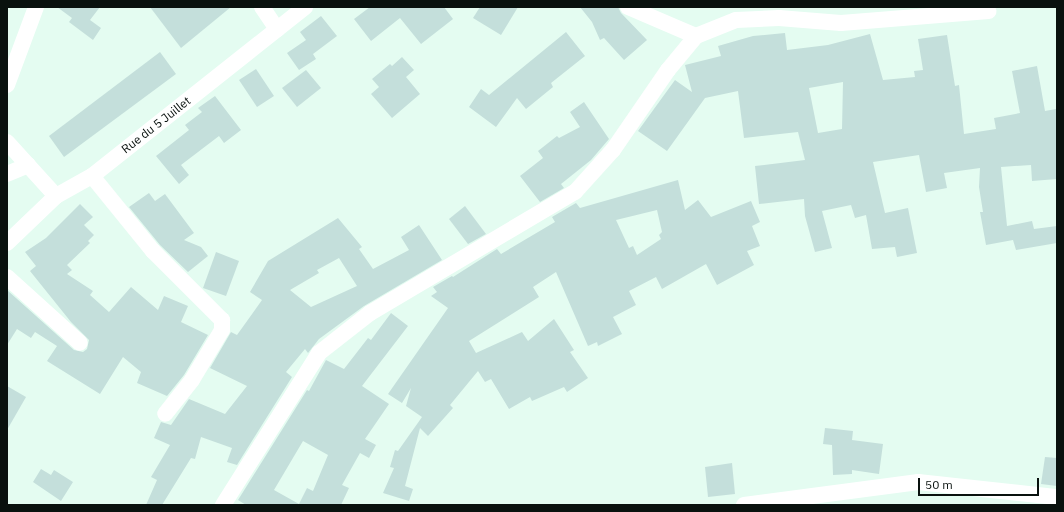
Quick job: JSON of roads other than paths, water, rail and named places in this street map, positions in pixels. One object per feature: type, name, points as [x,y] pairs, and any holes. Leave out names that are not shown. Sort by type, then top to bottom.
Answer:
[{"type":"street","points":[[7,85],[36,7]]},
{"type":"street","points":[[262,7],[277,29]]},
{"type":"street","name":"Rue du 5 Juillet","points":[[7,243],[56,196],[92,176],[305,7]]},
{"type":"street","points":[[628,7],[696,36]]},
{"type":"street","points":[[223,505],[319,353],[370,313],[575,192],[613,150],[668,70],[696,36],[736,20],[779,18],[841,22],[989,11]]},
{"type":"street","points":[[7,142],[56,196]]},
{"type":"street","points":[[7,174],[28,165]]},
{"type":"street","points":[[92,176],[153,251],[222,320],[222,330],[192,380],[165,414]]},
{"type":"street","points":[[7,276],[80,343]]},
{"type":"street","points":[[744,505],[918,482],[1057,497]]}]
